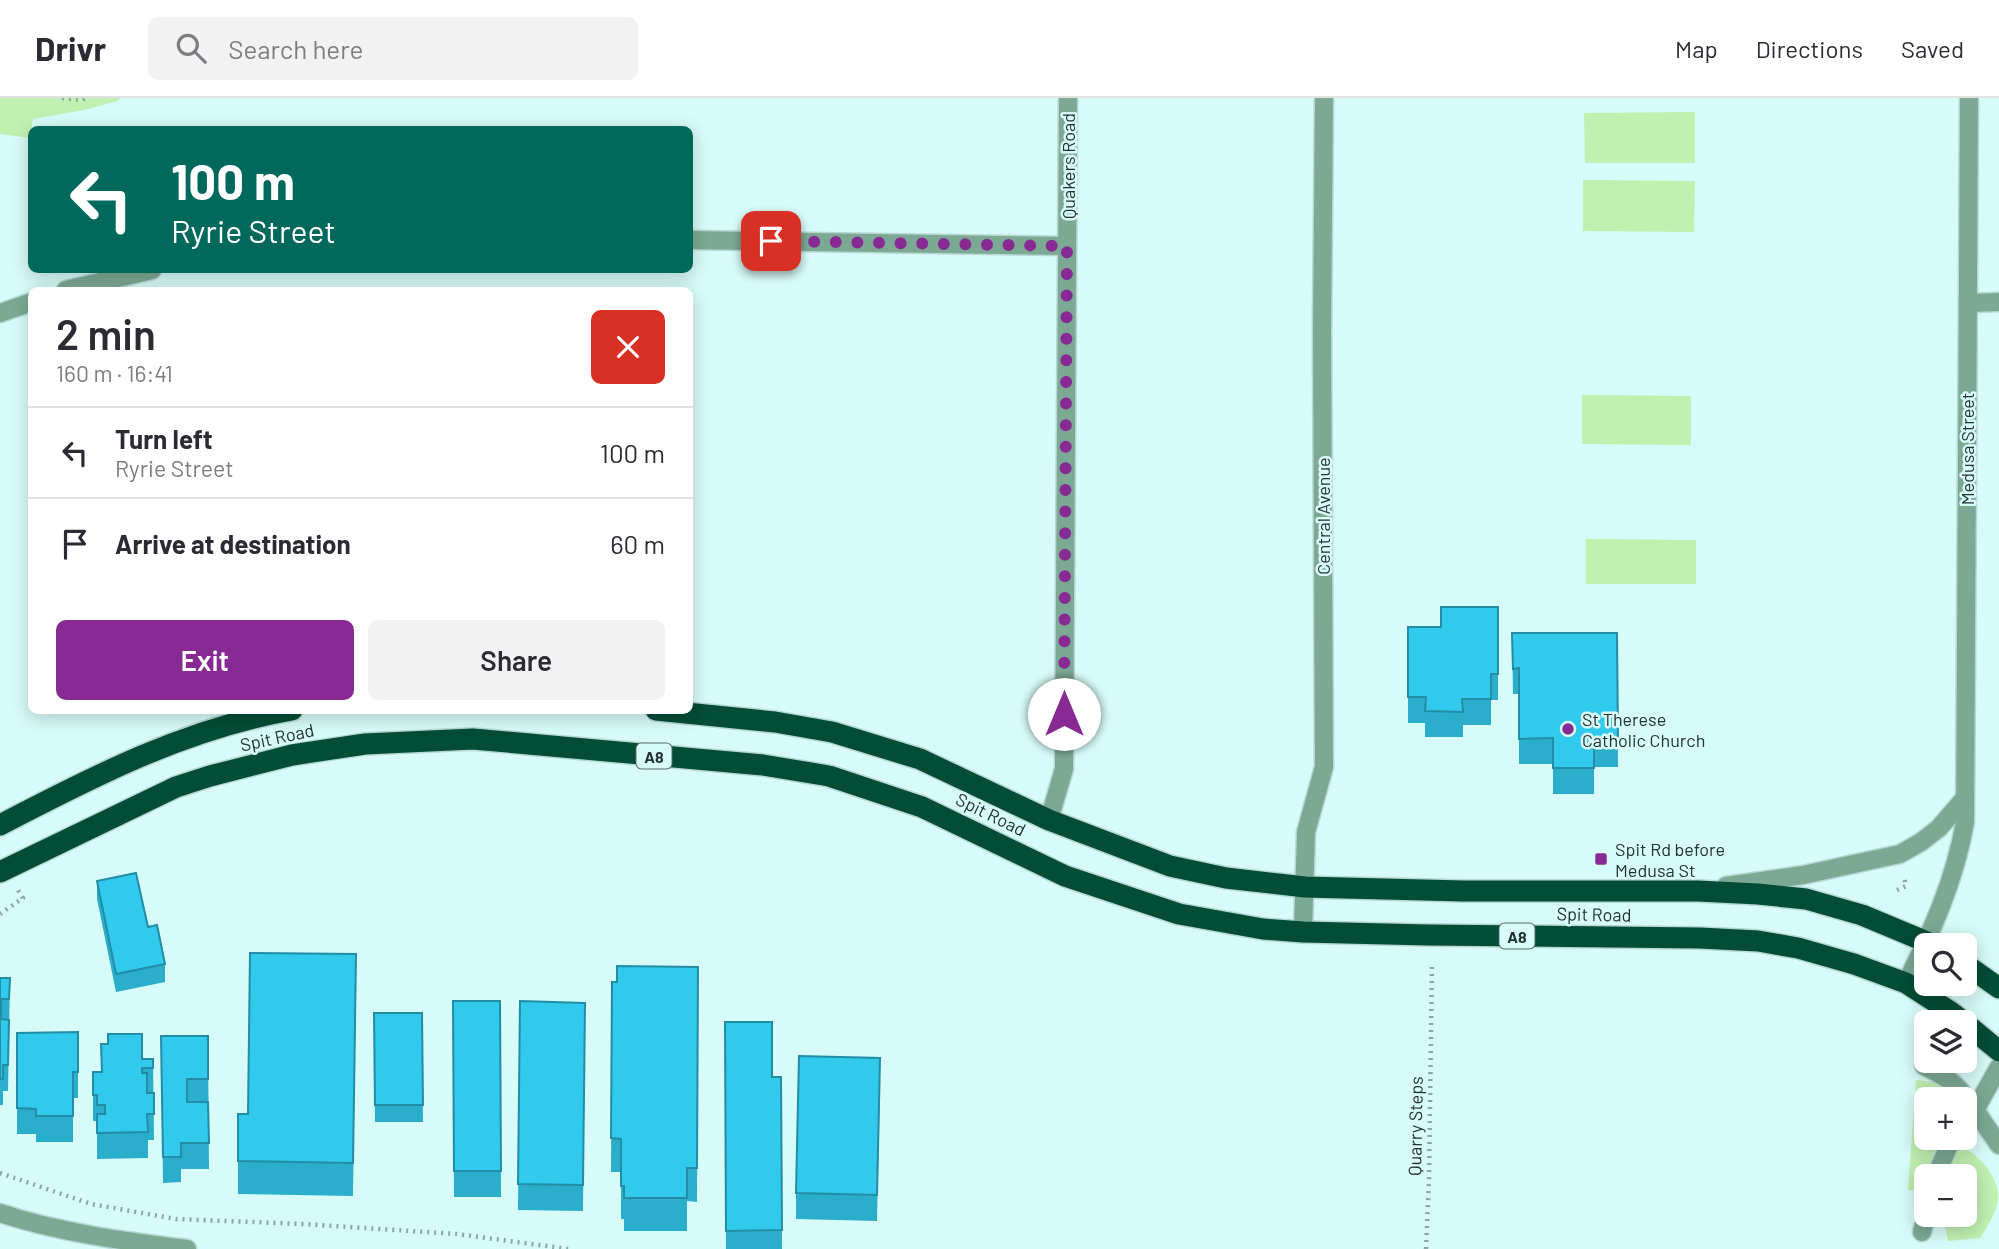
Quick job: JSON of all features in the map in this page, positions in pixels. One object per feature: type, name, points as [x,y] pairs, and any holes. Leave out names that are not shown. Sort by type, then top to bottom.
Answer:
[{"type":"highway","name":"Spit Road","points":[[0,825],[97,775],[157,749],[206,731],[269,714]]},
{"type":"highway","name":"Spit Road","points":[[693,714],[775,722],[832,732],[920,760],[1049,820],[1170,866],[1226,878],[1305,887],[1758,894],[1806,900],[1862,915],[1914,936]]},
{"type":"highway","name":"Spit Road","points":[[0,872],[176,787],[210,776],[292,755],[365,744],[472,740],[763,765],[829,776],[922,807],[1065,876],[1179,914],[1263,929],[1303,932],[1758,941],[1798,948],[1906,983],[1948,1010]]},
{"type":"highway","points":[[1977,972],[1999,988]]},
{"type":"highway","name":"Spit Road","points":[[1977,1033],[1999,1051]]},
{"type":"street","name":"Quakers Road","points":[[1049,820],[1064,769],[1068,98]]},
{"type":"street","name":"Central Avenue","points":[[1303,932],[1306,832],[1324,767],[1324,98]]},
{"type":"street","name":"Medusa Street","points":[[1934,933],[1961,846],[1965,822],[1969,98]]},
{"type":"street","points":[[693,240],[1067,246]]},
{"type":"street","points":[[79,287],[139,273]]},
{"type":"street","points":[[1968,303],[1999,302]]},
{"type":"street","points":[[0,313],[28,303]]},
{"type":"street","points":[[1698,891],[1803,875],[1900,855],[1939,828],[1964,799]]},
{"type":"street","name":"Medusa Street","points":[[1906,983],[1914,970]]},
{"type":"street","points":[[1977,1104],[1999,1068]]},
{"type":"street","points":[[1938,1073],[1959,1087]]},
{"type":"street","points":[[1977,1122],[1999,1145]]},
{"type":"street","points":[[0,1213],[106,1239],[187,1249]]},
{"type":"street","points":[[1922,1232],[1923,1227]]},
{"type":"path","points":[[62,98],[86,98]]},
{"type":"path","points":[[0,914],[23,898],[17,888]]},
{"type":"path","name":"Quarry Steps","points":[[1426,1249],[1432,962]]},
{"type":"path","points":[[0,1173],[91,1204],[176,1219],[303,1223],[457,1234],[569,1249]]},
{"type":"green space","points":[[0,98],[121,98],[84,110],[33,119],[32,126],[28,126],[28,138],[0,134]]},
{"type":"green space","points":[[1695,112],[1695,163],[1585,163],[1584,113]]},
{"type":"green space","points":[[1583,180],[1695,181],[1694,232],[1583,231]]},
{"type":"green space","points":[[1582,395],[1691,396],[1691,445],[1582,444]]},
{"type":"green space","points":[[1586,539],[1696,540],[1696,584],[1586,584]]},
{"type":"green space","points":[[1916,1080],[1942,1083],[1946,1087],[1915,1087]]},
{"type":"green space","points":[[1914,1108],[1914,1150],[1936,1150],[1931,1164],[1914,1164],[1914,1190],[1908,1190]]},
{"type":"green space","points":[[1968,1150],[1975,1155],[1995,1182],[1997,1203],[1994,1214],[1980,1238],[1948,1241],[1945,1227],[1977,1227],[1977,1164],[1949,1164],[1952,1151]]},
{"type":"building","points":[[1441,607],[1498,607],[1498,674],[1491,674],[1491,699],[1462,699],[1463,712],[1425,711],[1426,697],[1408,697],[1408,627],[1441,627]]},
{"type":"building","name":"St Therese Catholic Church","points":[[1512,633],[1617,633],[1618,741],[1594,741],[1594,768],[1553,768],[1553,738],[1519,739],[1519,668],[1513,669]]},
{"type":"building","points":[[136,873],[148,927],[157,925],[165,964],[116,974],[97,881]]},
{"type":"building","points":[[250,953],[356,954],[353,1163],[238,1161],[238,1114],[248,1114]]},
{"type":"building","points":[[617,966],[698,967],[697,1168],[687,1168],[687,1198],[624,1198],[624,1186],[621,1186],[621,1139],[611,1138],[612,982],[617,982]]},
{"type":"building","points":[[0,978],[10,978],[9,999],[1,999],[1,1019],[9,1020],[8,1065],[3,1065],[3,1079],[0,1079]]},
{"type":"building","points":[[453,1001],[500,1001],[501,1171],[454,1171]]},
{"type":"building","points":[[520,1001],[585,1003],[583,1185],[518,1184]]},
{"type":"building","points":[[374,1013],[422,1013],[423,1105],[375,1105]]},
{"type":"building","points":[[725,1022],[772,1022],[772,1077],[781,1077],[782,1230],[726,1231]]},
{"type":"building","points":[[78,1032],[78,1072],[73,1072],[73,1116],[36,1116],[36,1109],[17,1108],[17,1033]]},
{"type":"building","points":[[108,1034],[142,1034],[142,1059],[153,1059],[153,1068],[142,1068],[142,1073],[147,1073],[147,1093],[154,1093],[154,1114],[147,1114],[148,1132],[97,1133],[97,1114],[105,1114],[105,1105],[97,1105],[97,1095],[93,1095],[93,1072],[102,1072],[101,1044],[108,1044]]},
{"type":"building","points":[[161,1036],[208,1036],[208,1079],[187,1079],[187,1102],[208,1102],[209,1143],[181,1143],[181,1157],[163,1157]]},
{"type":"building","points":[[799,1056],[880,1058],[877,1195],[796,1193]]},
{"type":"place","name":"St Therese Catholic Church","points":[[1568,729]]},
{"type":"place","name":"Spit Rd before Medusa St","points":[[1601,859]]},
{"type":"route","points":[[771,241],[1067,246],[1064,714]]}]
